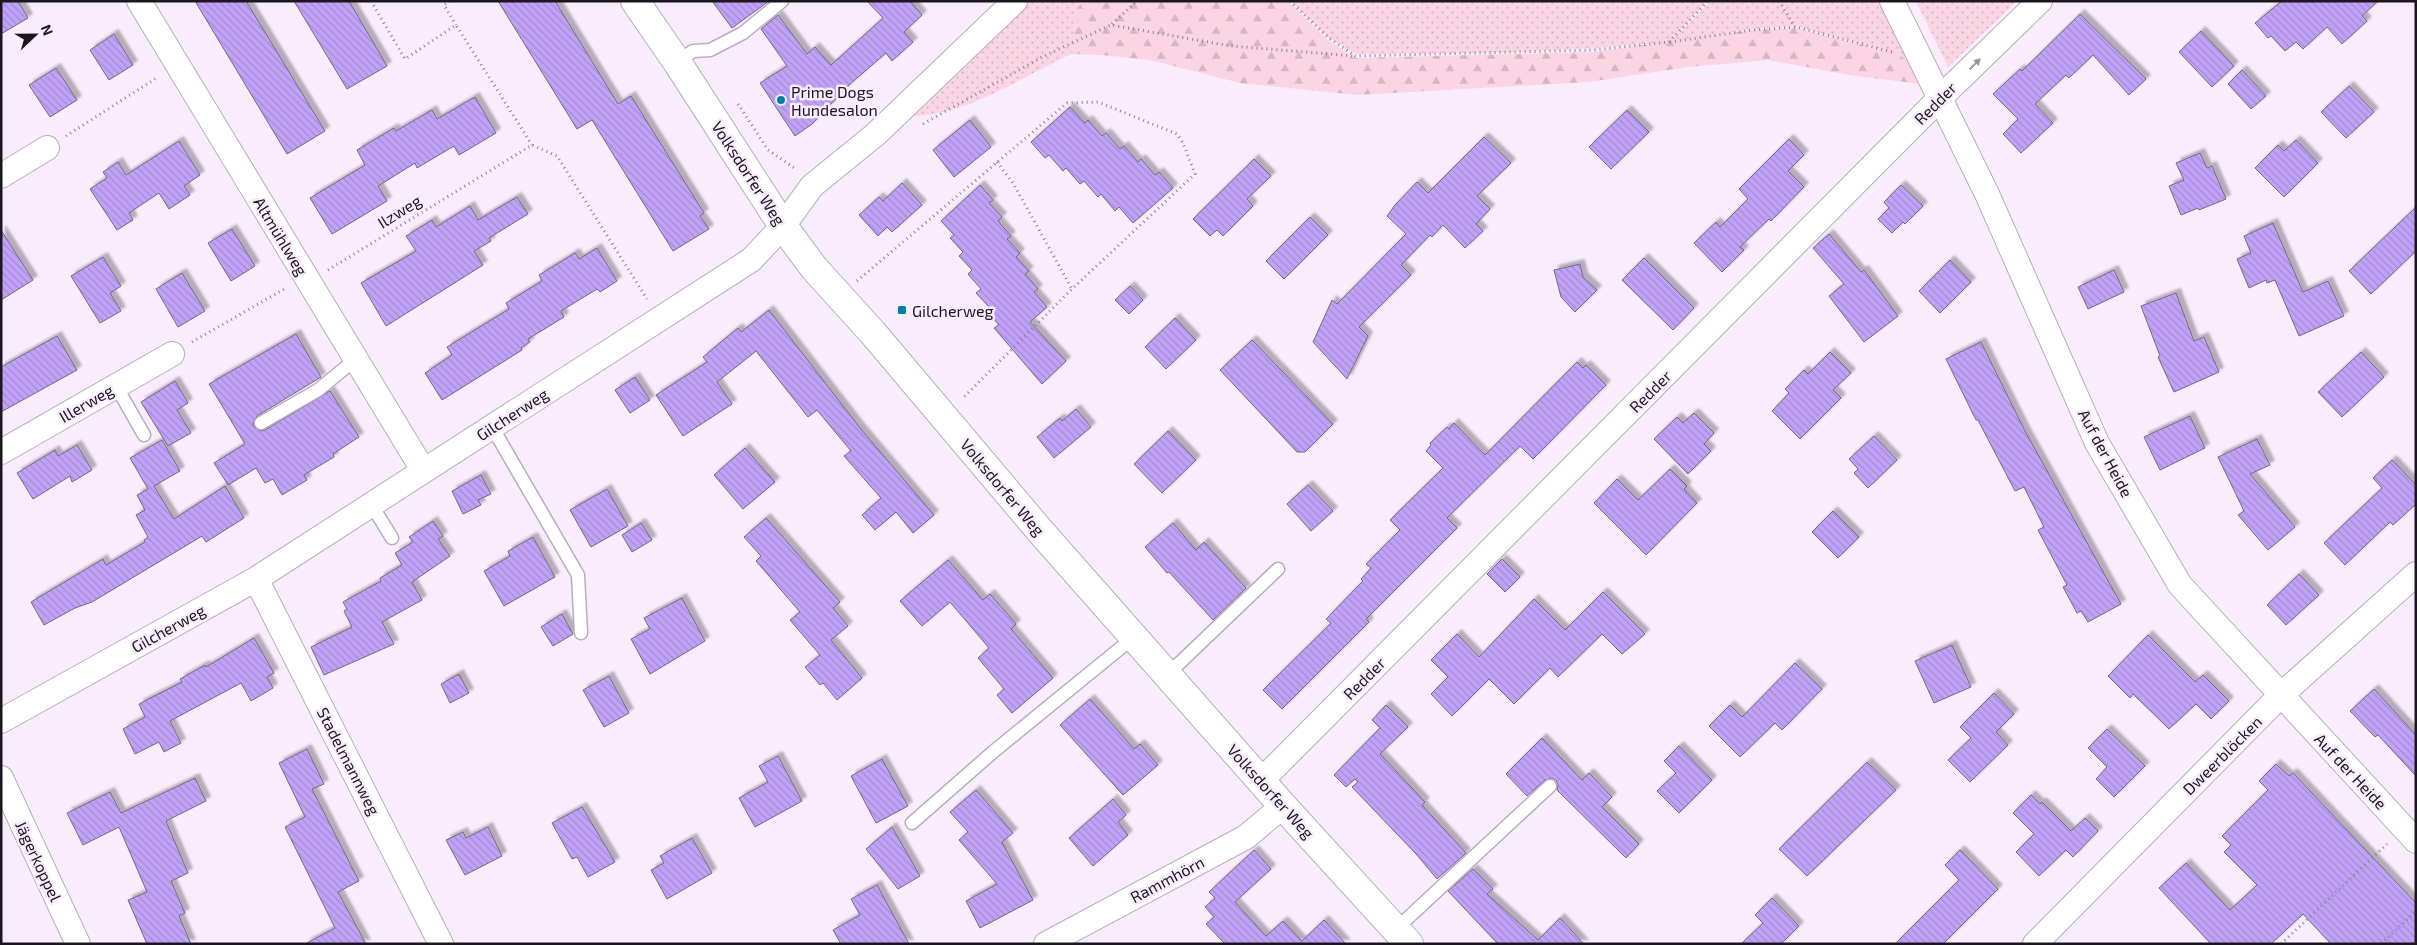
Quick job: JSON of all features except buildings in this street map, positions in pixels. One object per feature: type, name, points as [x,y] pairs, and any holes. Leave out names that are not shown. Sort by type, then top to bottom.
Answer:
[{"type":"street","name":"Altmühlweg","points":[[140,1],[423,470]]},
{"type":"street","name":"Volksdorfer Weg","points":[[635,1],[677,62],[783,226],[814,268],[1282,806],[1403,937]]},
{"type":"street","name":"Gilcherweg","points":[[1,721],[256,579],[751,260],[783,226],[812,186],[876,134],[1015,1]]},
{"type":"street","name":"Auf der Heide","points":[[1892,1],[1987,194],[2097,443],[2180,585],[2410,834]]},
{"type":"street","name":"Redder","points":[[1261,781],[1940,98],[2040,1]]},
{"type":"street","points":[[1,176],[47,148]]},
{"type":"street","name":"Illerweg","points":[[1,452],[172,354]]},
{"type":"street","name":"Dweerblöcken","points":[[2035,944],[2281,695],[2416,574]]},
{"type":"street","name":"Stadelmannweg","points":[[256,579],[441,944]]},
{"type":"street","name":"Jägerkoppel","points":[[1,778],[78,944]]},
{"type":"street","name":"Rammhörn","points":[[1046,944],[1246,837],[1282,806]]},
{"type":"lane","points":[[677,62],[693,50],[710,50],[738,36],[782,1]]},
{"type":"lane","points":[[261,422],[318,390],[356,359]]},
{"type":"lane","points":[[116,386],[144,435]]},
{"type":"lane","points":[[492,427],[578,575],[581,634]]},
{"type":"lane","points":[[371,504],[392,538]]},
{"type":"lane","points":[[1167,675],[1278,569]]},
{"type":"lane","points":[[912,823],[993,752],[1134,637]]},
{"type":"lane","points":[[1403,937],[1550,786]]},
{"type":"path","points":[[371,1],[405,59],[456,25]]},
{"type":"path","points":[[450,1],[444,5],[532,144],[557,156],[660,319]]},
{"type":"path","points":[[922,124],[1044,56],[1111,25],[1137,1]]},
{"type":"path","points":[[1290,1],[1329,38],[1355,56]]},
{"type":"path","points":[[1669,42],[1708,1]]},
{"type":"path","points":[[1779,1],[1796,27]]},
{"type":"path","points":[[1111,25],[1231,46],[1355,56],[1593,50],[1753,30],[1796,27],[1898,54]]},
{"type":"path","points":[[47,148],[178,65]]},
{"type":"path","points":[[840,296],[1067,103],[1098,102],[1177,134],[1183,143],[1195,174],[1072,289],[944,417]]},
{"type":"path","points":[[737,103],[768,150],[800,172]]},
{"type":"path","name":"Ilzweg","points":[[172,354],[308,279],[532,144]]},
{"type":"path","points":[[997,162],[1013,184],[1072,289]]},
{"type":"path","points":[[2282,944],[2410,834]]},
{"type":"path","points":[[2381,944],[2416,911]]},
{"type":"green space","points":[[1024,1],[1082,1],[1074,10],[1073,53],[970,104],[926,115],[904,116]]},
{"type":"green space","points":[[1083,1],[1288,1],[1328,40],[1354,58],[1593,52],[1753,30],[1796,28],[1898,54],[1913,64],[1920,84],[1849,75],[1768,60],[1688,67],[1589,82],[1357,95],[1240,83],[1150,60],[1072,54],[1074,11]]},
{"type":"green space","points":[[1291,1],[1707,1],[1673,39],[1709,3],[1883,1],[1912,62],[1898,54],[1796,26],[1753,29],[1670,42],[1593,48],[1507,52],[1356,54],[1329,38]]},
{"type":"green space","points":[[1916,1],[2017,1],[1948,67]]},
{"type":"place","name":"Prime Dogs Hundesalon","points":[[781,100]]},
{"type":"place","name":"Gilcherweg","points":[[902,310]]}]
